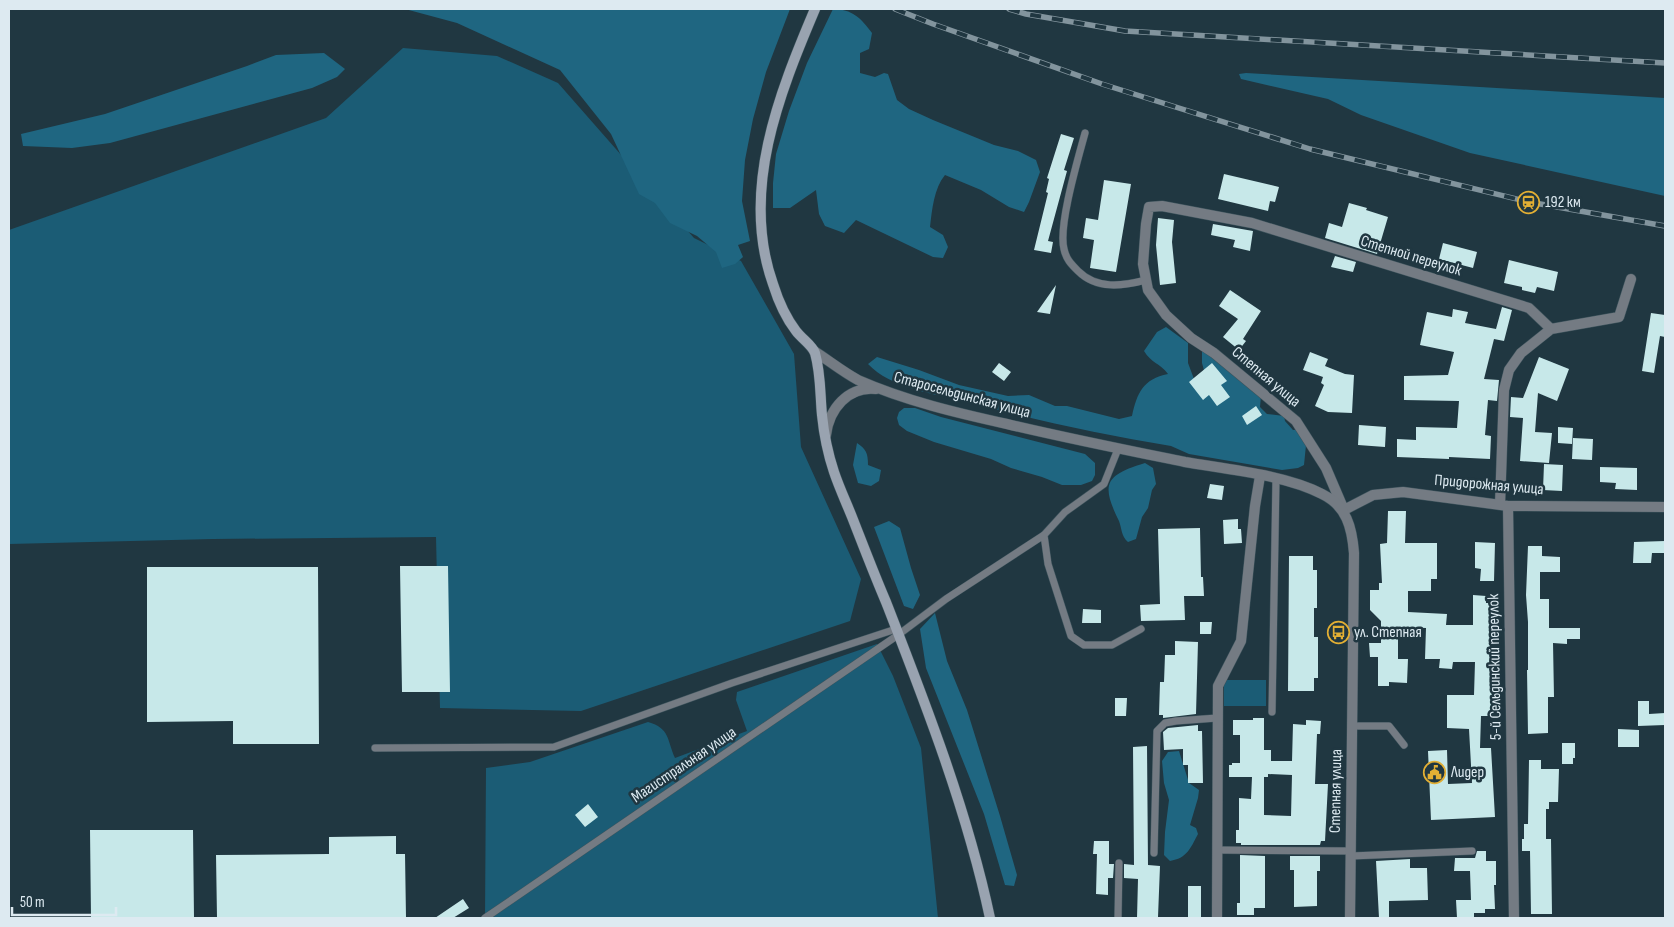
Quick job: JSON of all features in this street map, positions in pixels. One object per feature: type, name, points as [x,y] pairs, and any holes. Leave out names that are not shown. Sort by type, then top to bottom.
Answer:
[{"type":"main road","name":"Старосельдинская улица","points":[[814,350],[796,331],[782,306],[773,283],[765,256],[761,224],[761,194],[766,152],[782,92],[815,9]]},
{"type":"main road","points":[[814,350],[821,388],[826,440],[834,473],[897,632],[968,830],[990,918]]},
{"type":"street","name":"Степной переулок","points":[[1149,207],[1162,206],[1252,223],[1307,239],[1529,308],[1551,329]]},
{"type":"street","name":"Степная улица","points":[[1149,207],[1143,264],[1148,290],[1166,315],[1191,338],[1214,353],[1296,422],[1326,468],[1344,510],[1351,534],[1354,554],[1350,918]]},
{"type":"street","points":[[1551,329],[1619,317],[1631,279]]},
{"type":"street","name":"5-й Сельдинский переулок","points":[[1514,918],[1504,505],[1504,390],[1509,370],[1521,353],[1551,329]]},
{"type":"street","name":"Старосельдинская улица","points":[[814,350],[856,379],[884,390],[955,412],[1118,449],[1276,479],[1323,494],[1344,510]]},
{"type":"street","points":[[826,440],[828,423],[836,406],[850,395],[864,389],[884,390]]},
{"type":"street","points":[[1217,918],[1218,686],[1241,641],[1254,506],[1260,476]]},
{"type":"street","name":"Придорожная улица","points":[[1344,510],[1373,496],[1403,492],[1504,505],[1665,507]]},
{"type":"lane","points":[[1084,133],[1062,234],[1063,248],[1067,260],[1081,274],[1097,283],[1110,286],[1146,280]]},
{"type":"lane","name":"Магистральная улица","points":[[485,918],[897,632],[1044,535],[1065,512],[1104,484],[1118,449]]},
{"type":"lane","points":[[1272,712],[1276,479]]},
{"type":"lane","points":[[1044,535],[1048,564],[1071,636],[1084,645],[1112,645],[1141,629]]},
{"type":"lane","points":[[375,748],[554,747],[732,683],[897,632]]},
{"type":"lane","points":[[1154,853],[1157,731],[1165,723],[1217,718]]},
{"type":"lane","points":[[1352,726],[1389,726],[1404,745]]},
{"type":"lane","points":[[1217,850],[1351,853],[1472,851]]},
{"type":"lane","points":[[1118,918],[1119,864]]},
{"type":"shaded area","points":[[405,9],[790,9],[766,72],[753,119],[745,160],[742,201],[750,241],[738,245],[743,257],[735,264],[722,268],[716,252],[697,236],[670,223],[655,203],[639,194],[611,134],[560,70],[457,23]]},
{"type":"shaded area","points":[[833,9],[840,9],[856,15],[872,33],[869,49],[860,53],[860,73],[875,77],[884,73],[888,74],[897,100],[909,109],[994,145],[1018,151],[1036,160],[1040,172],[1024,212],[1009,207],[981,190],[945,175],[938,186],[930,227],[943,235],[948,247],[943,258],[933,257],[856,220],[844,233],[825,226],[819,214],[816,190],[790,208],[773,208],[776,154],[789,111],[807,63]]},
{"type":"shaded area","points":[[403,48],[497,56],[558,83],[694,238],[741,261],[794,354],[801,447],[861,579],[850,621],[581,711],[440,708],[436,537],[213,539],[9,544],[9,230],[326,118]]},
{"type":"shaded area","points":[[324,53],[345,69],[337,77],[312,88],[110,143],[72,148],[23,146],[21,134],[105,114],[276,55]]},
{"type":"shaded area","points":[[1239,74],[1665,98],[1665,196],[1470,153],[1361,115],[1328,99],[1241,79]]},
{"type":"shaded area","points":[[1166,327],[1188,343],[1188,363],[1194,379],[1205,374],[1202,363],[1202,351],[1216,353],[1261,396],[1260,407],[1267,414],[1284,416],[1285,421],[1293,430],[1304,429],[1307,435],[1304,465],[1298,468],[1282,470],[1189,454],[1171,446],[1040,420],[912,388],[888,379],[868,364],[877,357],[959,385],[1008,396],[1029,395],[1055,406],[1067,406],[1119,419],[1132,416],[1136,400],[1147,383],[1159,376],[1168,374],[1144,351],[1157,332]]},
{"type":"shaded area","points":[[904,408],[915,408],[941,417],[1085,454],[1095,463],[1095,475],[1092,481],[1081,485],[1062,485],[1011,468],[991,459],[934,442],[907,431],[899,425],[897,418],[899,412]]},
{"type":"shaded area","points":[[857,443],[866,452],[868,465],[881,470],[879,481],[871,486],[858,483],[853,465]]},
{"type":"shaded area","points":[[1145,463],[1153,468],[1156,484],[1152,490],[1148,508],[1142,517],[1136,539],[1128,542],[1123,535],[1110,498],[1110,482],[1122,472]]},
{"type":"shaded area","points":[[889,521],[900,528],[920,595],[913,609],[904,606],[874,527]]},
{"type":"shaded area","points":[[935,613],[947,661],[967,710],[1000,816],[1017,875],[1014,886],[1005,885],[984,814],[926,668],[920,629]]},
{"type":"shaded area","points":[[877,644],[893,676],[921,748],[938,918],[485,918],[486,768],[530,762],[648,722],[660,728],[667,735],[675,758],[747,731],[736,700],[737,692]]},
{"type":"shaded area","points":[[1224,680],[1266,680],[1266,706],[1224,706]]},
{"type":"shaded area","points":[[1179,751],[1189,783],[1199,790],[1190,825],[1196,828],[1198,834],[1184,855],[1170,861],[1164,855],[1169,800],[1164,783],[1162,761],[1168,752]]},
{"type":"building","points":[[1061,134],[1074,138],[1064,170],[1067,171],[1048,241],[1053,242],[1051,253],[1034,250],[1048,193],[1046,192],[1049,179],[1047,178]]},
{"type":"building","points":[[1224,174],[1279,187],[1275,202],[1270,201],[1268,211],[1218,199]]},
{"type":"building","points":[[1104,180],[1131,184],[1116,272],[1090,268],[1094,240],[1083,238],[1086,218],[1098,220]]},
{"type":"building","points":[[1349,203],[1388,217],[1377,254],[1325,238],[1329,223],[1342,227]]},
{"type":"building","points":[[1158,218],[1174,220],[1172,242],[1176,283],[1160,285],[1156,245]]},
{"type":"building","points":[[1213,224],[1253,231],[1250,251],[1233,247],[1235,240],[1211,235]]},
{"type":"building","points":[[1443,243],[1477,252],[1473,268],[1439,259]]},
{"type":"building","points":[[1335,256],[1356,262],[1353,272],[1331,267]]},
{"type":"building","points":[[1509,260],[1558,272],[1554,291],[1537,287],[1535,293],[1522,290],[1522,287],[1504,283]]},
{"type":"building","points":[[1056,285],[1050,314],[1037,312]]},
{"type":"building","points":[[1230,290],[1261,311],[1243,339],[1246,341],[1239,350],[1223,337],[1238,319],[1219,306]]},
{"type":"building","points":[[1502,307],[1512,310],[1504,341],[1494,339],[1484,379],[1499,380],[1497,401],[1488,400],[1485,435],[1491,436],[1490,459],[1397,457],[1397,439],[1416,440],[1416,427],[1457,428],[1459,401],[1404,400],[1404,376],[1448,375],[1454,352],[1420,345],[1427,312],[1452,317],[1453,309],[1468,312],[1465,323],[1496,329]]},
{"type":"building","points":[[1651,313],[1665,315],[1665,337],[1660,336],[1654,373],[1642,371]]},
{"type":"building","points":[[1310,352],[1328,359],[1325,366],[1345,374],[1354,375],[1352,413],[1328,412],[1315,406],[1324,385],[1321,383],[1323,377],[1303,370]]},
{"type":"building","points":[[1539,357],[1569,369],[1557,401],[1538,393],[1535,432],[1552,433],[1549,463],[1520,461],[1523,418],[1510,417],[1511,397],[1523,398]]},
{"type":"building","points":[[999,363],[1011,372],[1004,381],[992,372]]},
{"type":"building","points":[[1212,363],[1227,381],[1221,385],[1230,397],[1217,406],[1209,395],[1203,400],[1189,382]]},
{"type":"building","points":[[1256,406],[1262,415],[1247,425],[1242,416]]},
{"type":"building","points":[[1359,425],[1386,427],[1385,447],[1358,445]]},
{"type":"building","points":[[1558,427],[1573,428],[1572,444],[1558,443]]},
{"type":"building","points":[[1573,438],[1593,439],[1592,460],[1572,459]]},
{"type":"building","points":[[1544,464],[1563,465],[1562,491],[1543,490]]},
{"type":"building","points":[[1600,467],[1637,468],[1637,490],[1615,489],[1616,483],[1600,482]]},
{"type":"building","points":[[1210,484],[1224,486],[1222,500],[1207,498]]},
{"type":"building","points":[[1388,511],[1406,511],[1405,543],[1437,543],[1437,579],[1431,579],[1431,591],[1408,591],[1408,612],[1447,614],[1446,625],[1473,625],[1473,595],[1486,596],[1486,603],[1497,603],[1496,716],[1481,716],[1480,748],[1491,748],[1495,817],[1431,820],[1428,751],[1447,750],[1448,784],[1472,783],[1469,729],[1447,728],[1447,695],[1474,695],[1475,662],[1453,662],[1452,669],[1439,668],[1440,659],[1425,659],[1426,628],[1398,627],[1398,659],[1408,659],[1407,683],[1389,682],[1389,686],[1378,686],[1378,657],[1370,657],[1369,643],[1381,643],[1381,621],[1370,610],[1370,590],[1379,590],[1379,583],[1382,583],[1380,544],[1387,543]]},
{"type":"building","points":[[1238,519],[1238,529],[1241,529],[1242,543],[1224,544],[1223,520]]},
{"type":"building","points":[[1200,528],[1201,577],[1203,577],[1204,596],[1184,596],[1185,620],[1141,621],[1140,605],[1160,604],[1158,529]]},
{"type":"building","points":[[1665,541],[1665,553],[1652,553],[1651,563],[1633,563],[1634,542]]},
{"type":"building","points":[[1475,542],[1495,543],[1494,581],[1480,581],[1481,569],[1475,568]]},
{"type":"building","points":[[1528,546],[1542,546],[1542,556],[1560,557],[1560,572],[1540,572],[1540,599],[1549,599],[1549,628],[1580,628],[1580,639],[1567,639],[1567,644],[1553,643],[1554,697],[1548,697],[1548,733],[1528,734],[1528,622],[1526,595]]},
{"type":"building","points":[[1289,556],[1313,556],[1313,570],[1317,570],[1317,608],[1314,608],[1314,637],[1318,637],[1318,678],[1314,678],[1314,691],[1288,691]]},
{"type":"building","points":[[400,566],[448,566],[450,692],[402,692]]},
{"type":"building","points":[[147,567],[318,567],[319,744],[233,744],[233,721],[147,722]]},
{"type":"building","points":[[1083,609],[1101,610],[1101,623],[1082,623]]},
{"type":"building","points":[[1200,622],[1212,622],[1211,634],[1200,634]]},
{"type":"building","points":[[1175,641],[1198,642],[1196,714],[1163,718],[1163,715],[1159,715],[1160,682],[1164,682],[1165,655],[1175,655]]},
{"type":"building","points":[[1115,698],[1127,698],[1126,716],[1115,716]]},
{"type":"building","points":[[1638,701],[1649,701],[1649,714],[1665,713],[1665,725],[1638,726]]},
{"type":"building","points":[[1253,718],[1264,718],[1264,750],[1271,750],[1271,761],[1292,761],[1293,724],[1306,725],[1306,720],[1321,721],[1320,734],[1317,734],[1315,784],[1328,784],[1325,841],[1321,841],[1320,845],[1241,845],[1241,843],[1236,843],[1236,830],[1239,830],[1239,798],[1251,799],[1252,777],[1229,777],[1229,765],[1240,763],[1240,735],[1233,735],[1233,720],[1253,720]],"holes":[[[1268,774],[1292,775],[1291,816],[1264,815],[1264,777],[1268,777]]]},
{"type":"building","points":[[1198,725],[1198,731],[1202,731],[1203,783],[1188,783],[1188,765],[1183,765],[1183,749],[1164,750],[1163,732],[1168,728]]},
{"type":"building","points":[[1618,729],[1639,730],[1639,747],[1618,747]]},
{"type":"building","points":[[1562,743],[1575,743],[1573,764],[1562,764]]},
{"type":"building","points":[[1147,746],[1148,865],[1160,866],[1158,917],[1137,918],[1138,879],[1124,878],[1124,864],[1134,865],[1133,747]]},
{"type":"building","points":[[1529,760],[1541,760],[1541,769],[1559,769],[1558,802],[1549,802],[1549,809],[1546,809],[1546,839],[1551,839],[1552,914],[1531,914],[1530,851],[1522,851],[1524,824],[1528,824]]},
{"type":"building","points":[[588,804],[598,817],[585,827],[575,815]]},
{"type":"building","points":[[90,830],[193,830],[194,918],[91,918]]},
{"type":"building","points":[[396,836],[396,854],[405,854],[406,918],[217,918],[216,855],[329,854],[329,837]]},
{"type":"building","points":[[1094,841],[1109,841],[1109,864],[1114,864],[1113,878],[1108,878],[1108,895],[1096,894],[1097,854],[1093,854]]},
{"type":"building","points":[[1477,851],[1486,851],[1486,861],[1496,861],[1495,909],[1485,909],[1485,913],[1474,913],[1474,918],[1457,918],[1456,900],[1471,900],[1470,871],[1454,871],[1455,858],[1475,858]]},
{"type":"building","points":[[1240,855],[1265,856],[1265,908],[1254,908],[1254,915],[1237,915],[1237,903],[1240,903]]},
{"type":"building","points":[[1290,856],[1320,856],[1320,871],[1317,871],[1317,906],[1294,907],[1294,870],[1290,870]]},
{"type":"building","points":[[1410,859],[1410,868],[1427,868],[1428,900],[1389,901],[1389,918],[1379,918],[1376,861]]},
{"type":"building","points":[[1188,886],[1201,886],[1201,918],[1188,918]]},
{"type":"building","points":[[463,899],[469,908],[453,918],[435,918]]},
{"type":"railway","points":[[895,9],[1102,84],[1310,149],[1529,202],[1665,226]]},
{"type":"railway","points":[[1009,9],[1026,14],[1125,31],[1665,63]]},
{"type":"place","name":"192 км","points":[[1529,202]]},
{"type":"place","name":"ул. Степная","points":[[1338,632]]},
{"type":"place","name":"Лидер","points":[[1435,772]]}]
